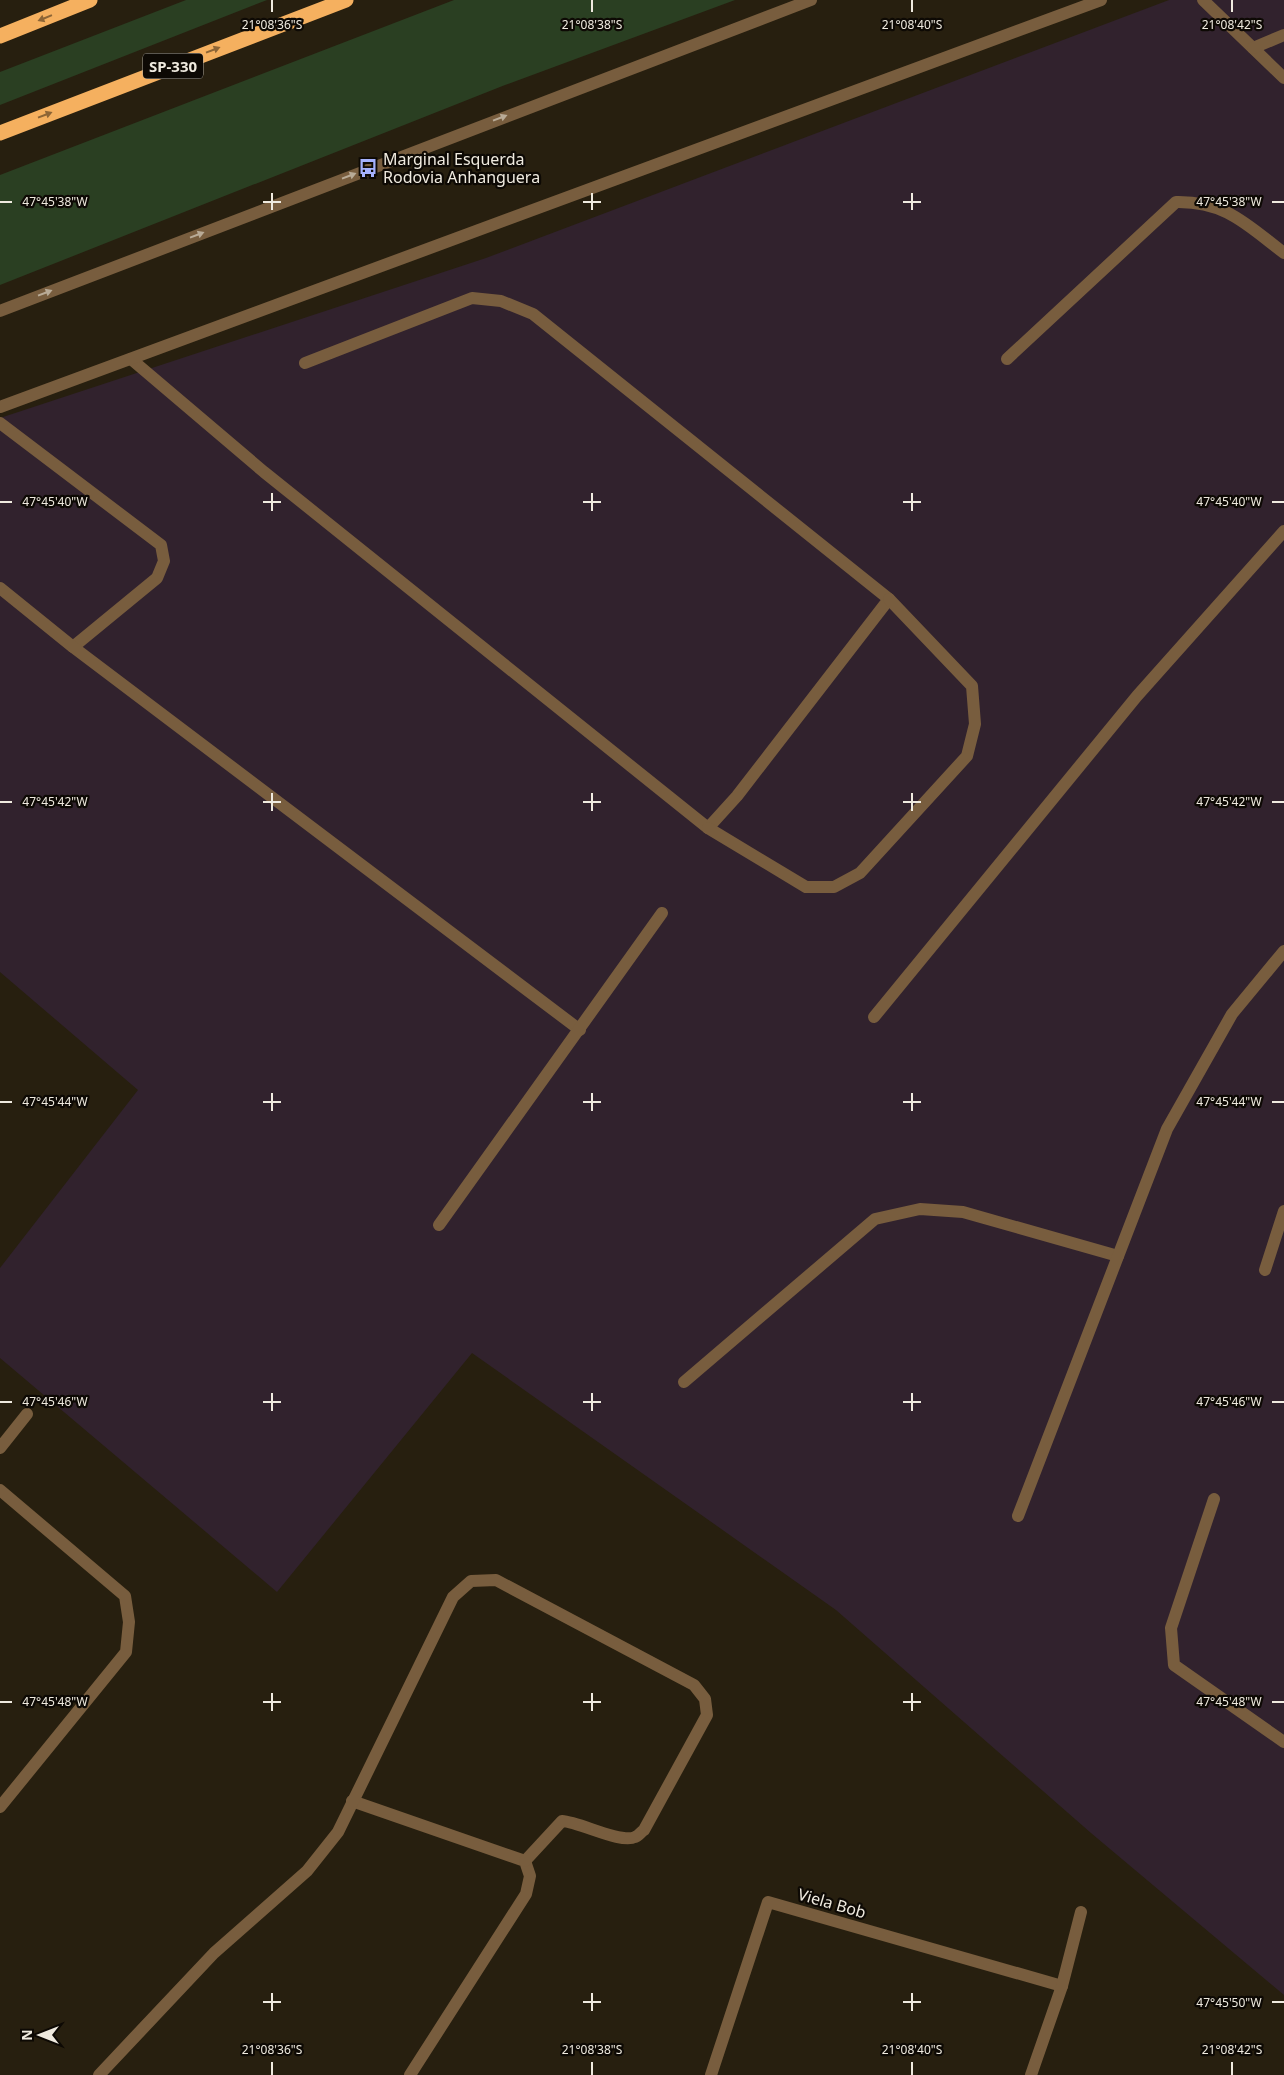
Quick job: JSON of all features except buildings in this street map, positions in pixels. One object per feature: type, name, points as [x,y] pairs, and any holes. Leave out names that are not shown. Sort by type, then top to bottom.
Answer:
[{"type":"highway","points":[[0,36],[90,0]]},
{"type":"highway","name":"SP-330","points":[[0,133],[346,0]]},
{"type":"street","points":[[0,311],[811,0]]},
{"type":"street","points":[[0,407],[1101,0]]},
{"type":"street","points":[[1202,0],[1284,78]]},
{"type":"street","points":[[1253,48],[1284,35]]},
{"type":"street","points":[[1007,359],[1176,202],[1198,202],[1216,206],[1237,217],[1284,253]]},
{"type":"street","points":[[131,359],[272,478],[708,828],[806,887],[834,887],[860,873],[967,756],[975,724],[972,686],[888,599],[533,314],[501,301],[472,298],[305,363]]},
{"type":"street","points":[[0,423],[161,545],[164,561],[157,578],[73,646]]},
{"type":"street","points":[[874,1016],[1137,696],[1284,531]]},
{"type":"street","points":[[0,588],[73,646],[580,1030]]},
{"type":"street","points":[[708,828],[737,796],[888,599]]},
{"type":"street","points":[[439,1225],[662,913]]},
{"type":"street","points":[[1018,1516],[1167,1129],[1232,1014],[1284,951]]},
{"type":"street","points":[[684,1382],[875,1219],[920,1209],[963,1212],[1118,1256]]},
{"type":"street","points":[[1264,1270],[1284,1211]]},
{"type":"street","points":[[0,1448],[27,1414]]},
{"type":"street","points":[[0,1490],[125,1596],[129,1622],[126,1652],[0,1807]]},
{"type":"street","points":[[1214,1499],[1171,1628],[1174,1665],[1284,1742]]},
{"type":"street","points":[[99,2075],[214,1953],[307,1871],[338,1832],[453,1597],[471,1582],[496,1580],[694,1685],[706,1699],[707,1715],[644,1830],[634,1838],[620,1838],[574,1822],[562,1821],[525,1861]]},
{"type":"street","points":[[352,1801],[525,1861]]},
{"type":"street","points":[[410,2075],[526,1894],[530,1876],[525,1861]]},
{"type":"street","name":"Viela Bob","points":[[711,2075],[768,1902],[1062,1986]]},
{"type":"street","points":[[1031,2075],[1062,1986],[1081,1912]]},
{"type":"shaded area","points":[[1169,0],[1284,0],[1284,1995],[1091,1833],[836,1610],[472,1353],[277,1592],[0,1358],[0,1268],[138,1090],[0,972],[0,418],[486,258]]},
{"type":"green space","points":[[186,0],[267,0],[0,105],[0,72]]},
{"type":"green space","points":[[454,0],[735,0],[505,85],[0,285],[0,175]]},
{"type":"place","name":"Marginal Esquerda Rodovia Anhanguera","points":[[368,168]]}]
